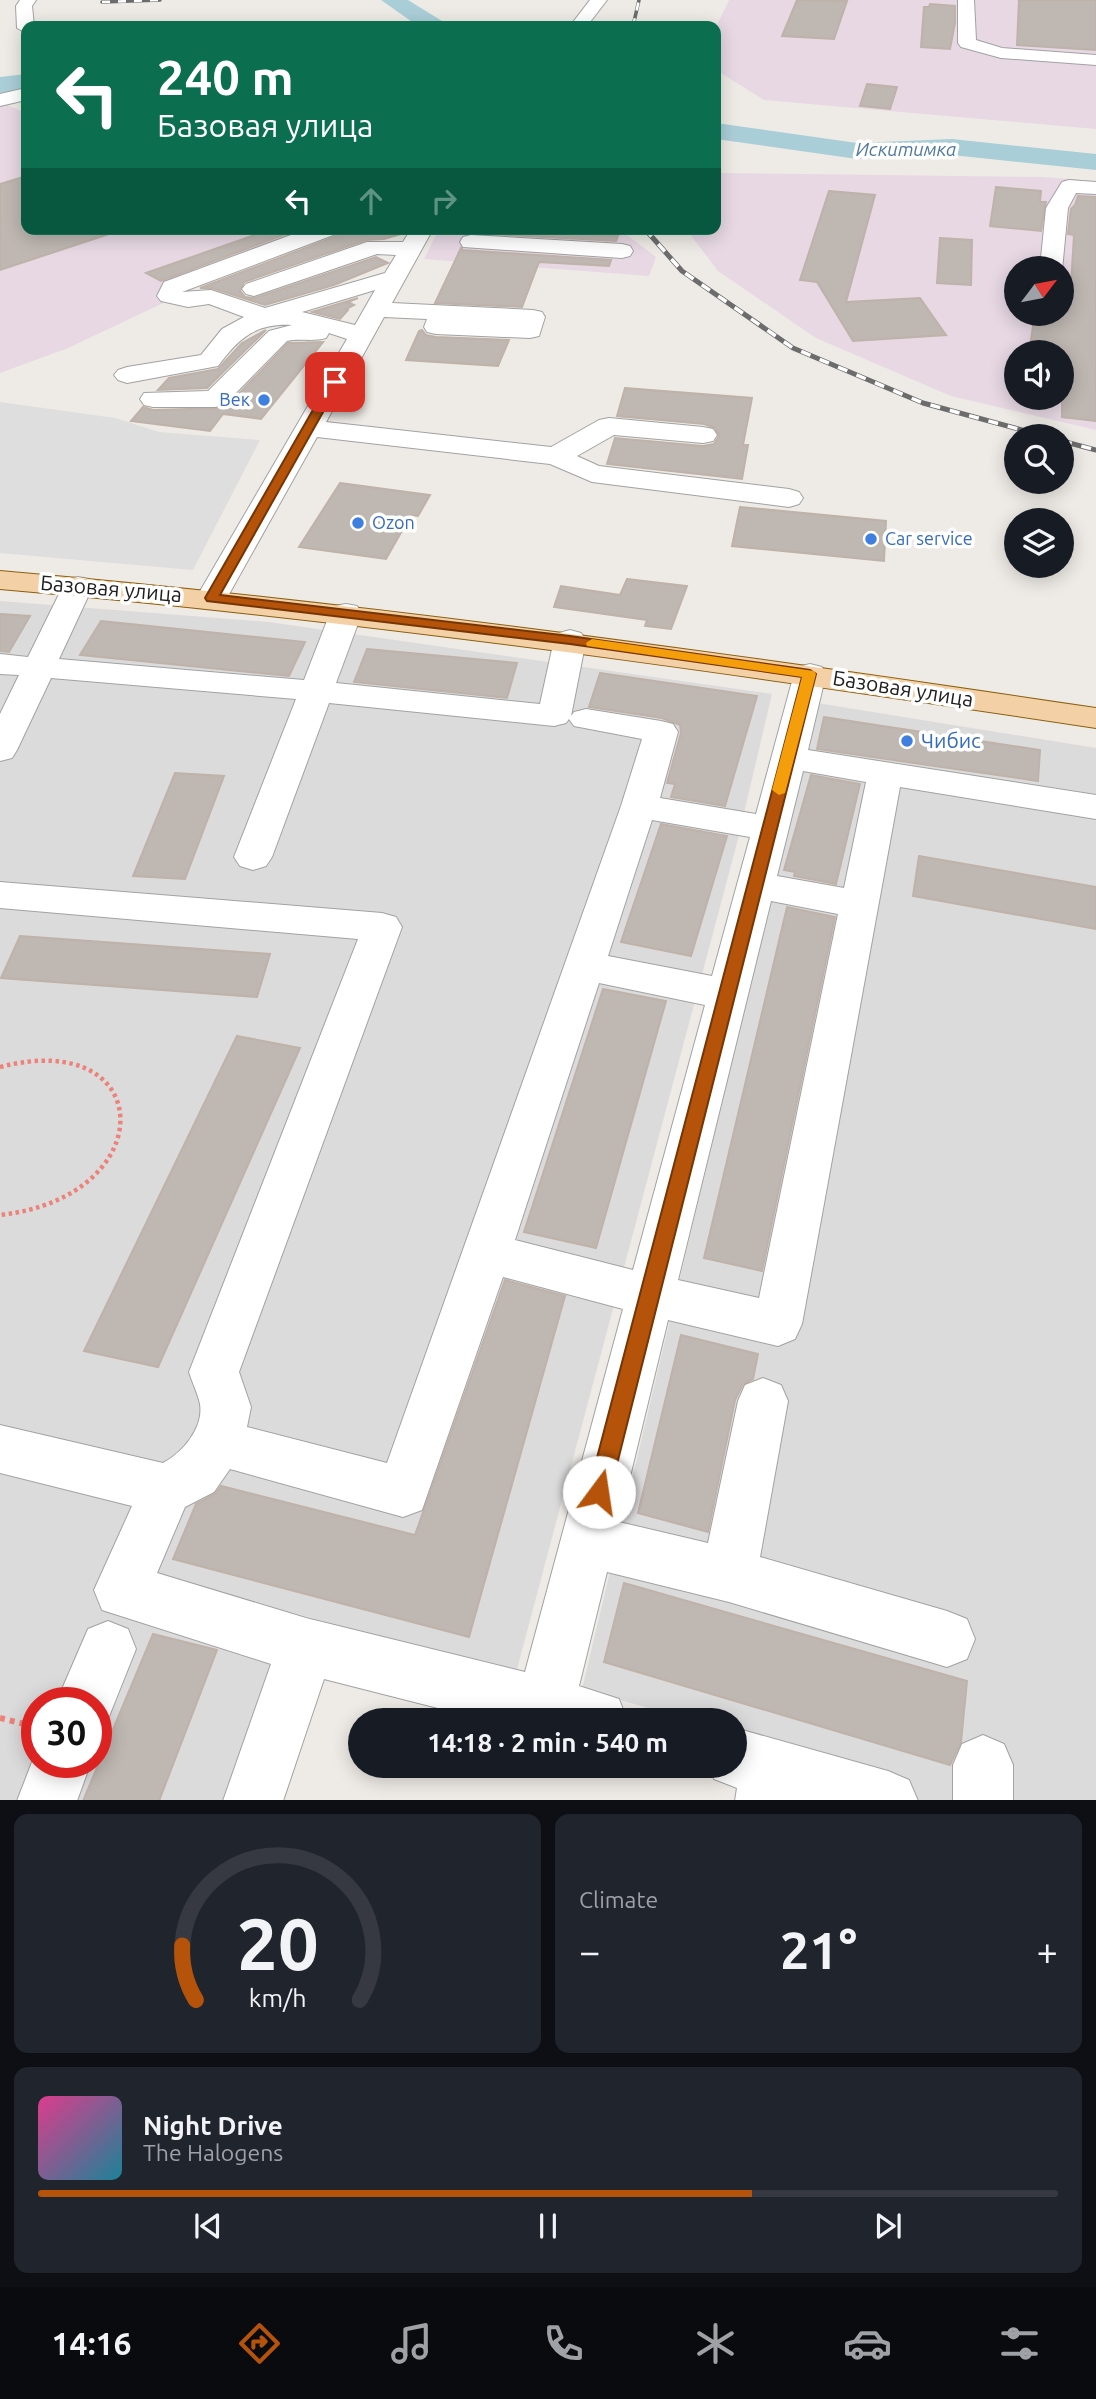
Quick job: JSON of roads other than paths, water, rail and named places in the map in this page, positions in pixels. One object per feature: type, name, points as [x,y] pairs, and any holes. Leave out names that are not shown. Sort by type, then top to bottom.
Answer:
[{"type":"main road","name":"Базовая улица","points":[[0,580],[212,598],[570,640],[1096,718]]},
{"type":"street","points":[[582,21],[599,0]]},
{"type":"street","points":[[966,0],[967,43],[1001,53],[1096,60]]},
{"type":"street","points":[[0,100],[21,95]]},
{"type":"street","points":[[1053,256],[1057,208],[1069,186],[1096,188]]},
{"type":"street","points":[[312,235],[172,287],[169,296],[188,300],[211,297],[265,317],[309,318],[361,335]]},
{"type":"street","points":[[254,289],[375,247],[424,246],[474,235],[622,251]]},
{"type":"street","points":[[212,598],[361,335],[397,297],[424,246]]},
{"type":"street","points":[[127,375],[209,361],[232,332],[265,317],[326,296],[397,297],[440,313]]},
{"type":"street","points":[[153,399],[215,399],[278,336],[297,331],[361,335]]},
{"type":"street","points":[[471,448],[495,425]]},
{"type":"street","points":[[556,456],[609,426],[703,435]]},
{"type":"street","points":[[308,428],[556,456],[593,474],[789,498]]},
{"type":"street","points":[[0,750],[78,586]]},
{"type":"street","points":[[253,857],[346,613]]},
{"type":"street","points":[[0,664],[315,691],[554,716],[570,640]]},
{"type":"street","points":[[572,1708],[586,1541],[810,674]]},
{"type":"street","points":[[246,1451],[403,1492],[488,1253],[639,806],[661,732],[586,719]]},
{"type":"street","points":[[788,758],[1096,807]]},
{"type":"street","points":[[488,1253],[650,1295],[778,1324],[885,773]]},
{"type":"street","points":[[639,806],[770,828]]},
{"type":"street","points":[[755,885],[859,904]]},
{"type":"street","points":[[0,895],[382,927],[214,1371],[226,1407],[216,1446],[195,1474],[166,1489],[122,1590],[306,1646],[552,1708]]},
{"type":"street","points":[[585,966],[727,994]]},
{"type":"street","points":[[729,1575],[763,1401]]},
{"type":"street","points":[[0,1449],[166,1489]]},
{"type":"street","points":[[586,1541],[729,1575],[947,1639]]},
{"type":"street","points":[[253,1800],[306,1646]]},
{"type":"street","points":[[92,1687],[108,1649]]},
{"type":"street","points":[[757,1775],[883,1800]]},
{"type":"street","points":[[47,1800],[55,1778]]},
{"type":"waterway","points":[[392,0],[426,21]]},
{"type":"waterway","points":[[0,85],[21,83]]},
{"type":"waterway","name":"Искитимка","points":[[721,132],[857,151],[952,147],[1096,162]]},
{"type":"railway","points":[[102,2],[160,0]]},
{"type":"railway","points":[[634,21],[639,0]]},
{"type":"railway","points":[[650,235],[682,271],[793,348],[923,403],[1004,425]]},
{"type":"railway","points":[[1074,444],[1096,450]]},
{"type":"place","name":"Век","points":[[264,400]]},
{"type":"place","name":"Ozon","points":[[358,523]]},
{"type":"place","name":"Car service","points":[[871,539]]},
{"type":"place","name":"Чибис","points":[[907,741]]}]
